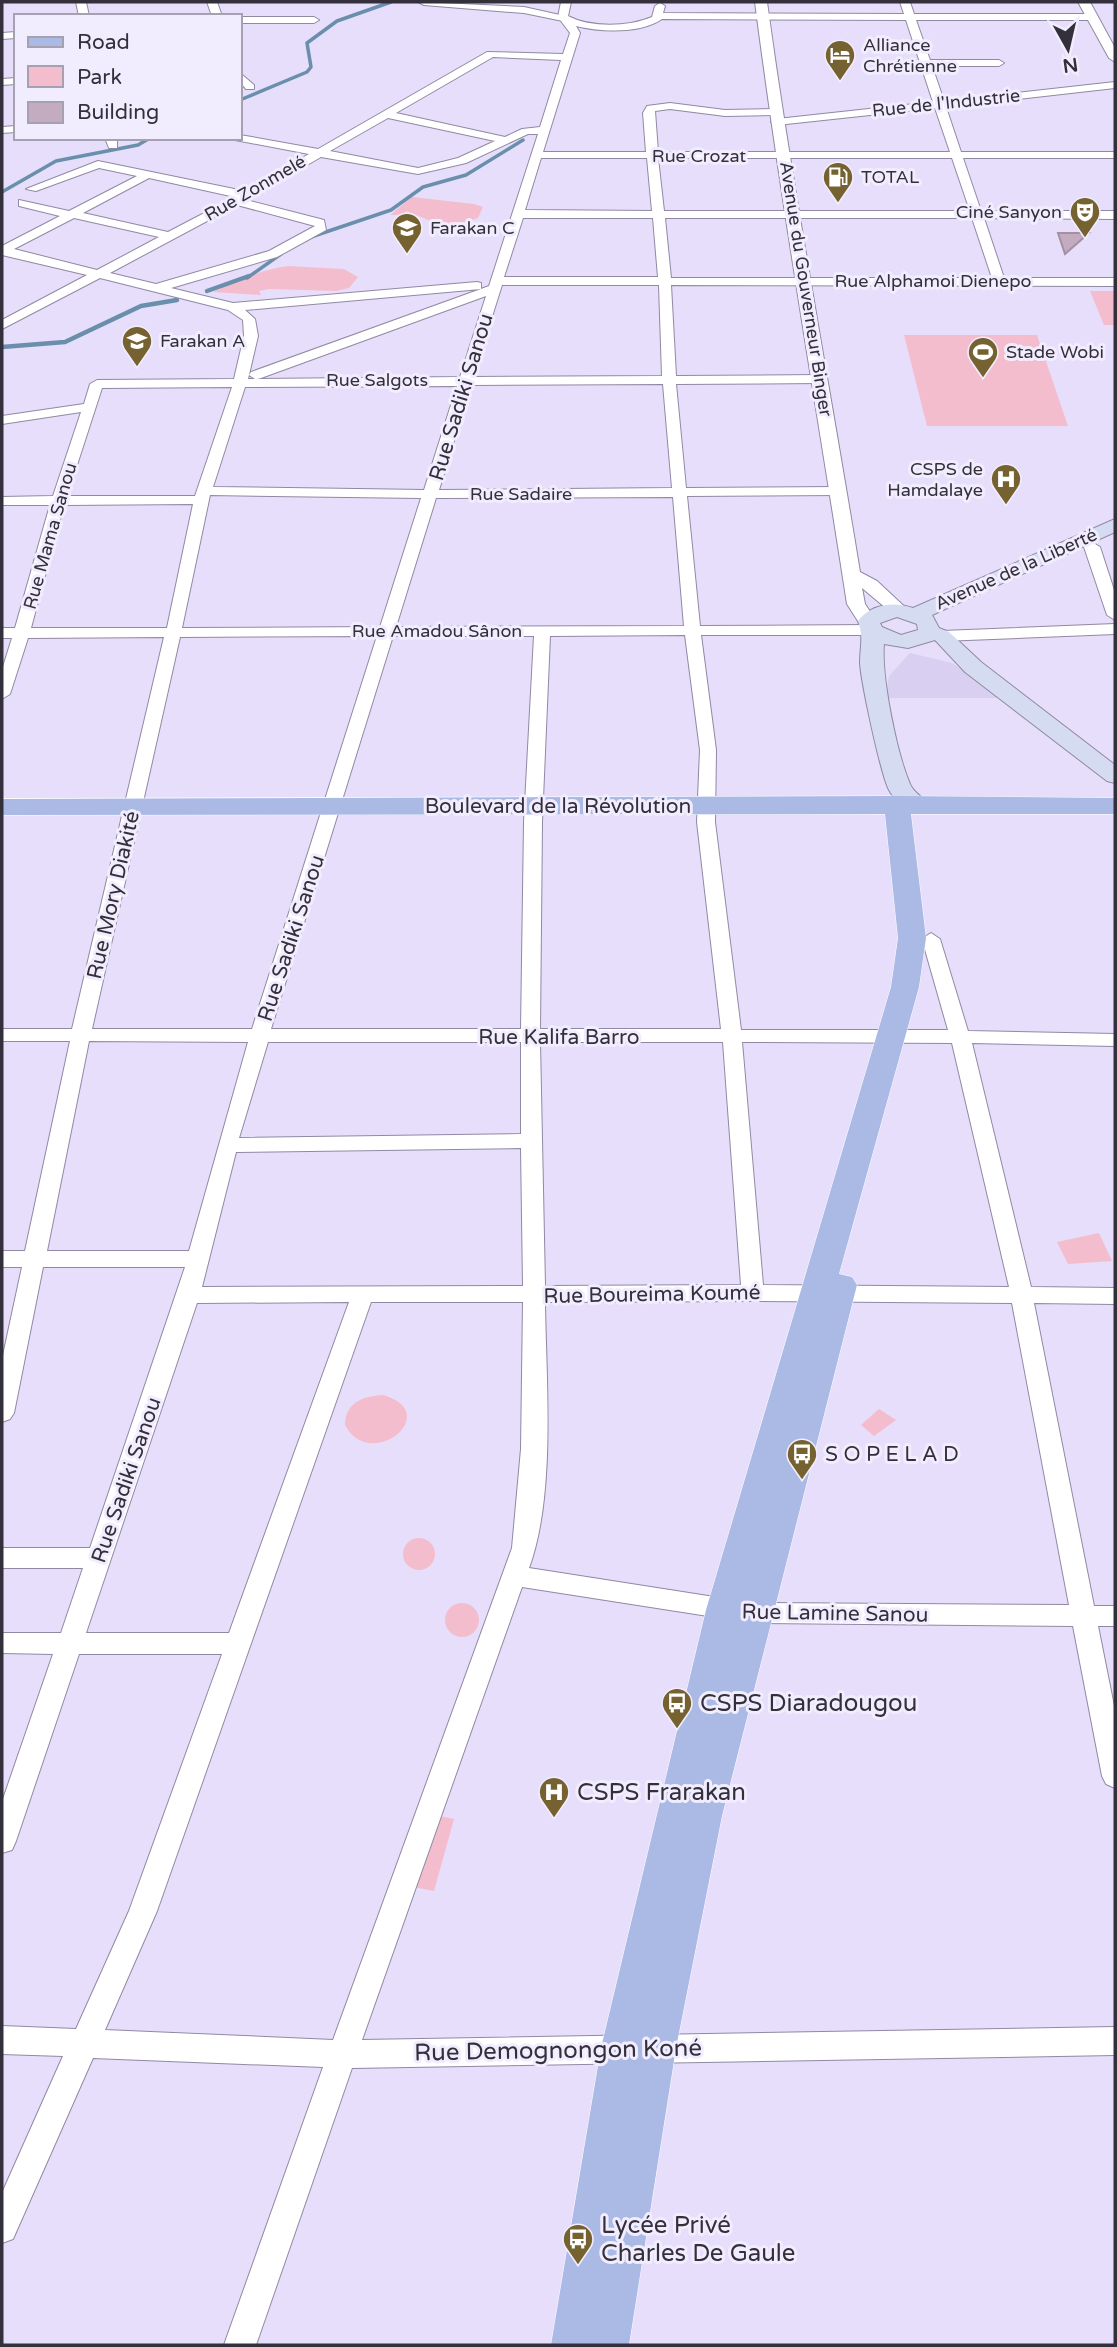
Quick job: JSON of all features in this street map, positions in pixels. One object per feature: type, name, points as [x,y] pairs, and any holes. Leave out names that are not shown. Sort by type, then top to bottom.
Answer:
[{"type":"main road","name":"Avenue de la Liberté","points":[[920,629],[1115,525]]},
{"type":"main road","name":"Avenue de la Liberté","points":[[920,629],[1000,587],[1115,537]]},
{"type":"main road","points":[[575,2345],[638,2048],[702,1816],[739,1612],[826,1294],[902,1036],[926,988],[931,939],[906,808],[871,664],[875,615],[920,629],[930,648],[972,666],[1115,776]]},
{"type":"main road","points":[[872,629],[889,640],[920,629]]},
{"type":"main road","points":[[875,687],[920,629]]},
{"type":"main road","name":"Boulevard de la Révolution","points":[[2,807],[132,813],[534,814],[1115,806]]},
{"type":"main road","points":[[902,1036],[912,938],[906,808]]},
{"type":"main road","name":"Boulevard de la Révolution","points":[[906,808],[1115,821]]},
{"type":"main road","name":"Boulevard de la Révolution","points":[[2,820],[132,813]]},
{"type":"main road","points":[[605,2345],[638,2048]]},
{"type":"street","points":[[424,2],[567,15],[596,25],[644,24],[660,7],[700,14],[763,9],[910,17],[1092,17]]},
{"type":"street","points":[[905,2],[999,281]]},
{"type":"street","points":[[1084,2],[1115,58]]},
{"type":"street","name":"Avenue du Gouverneur Binger","points":[[763,9],[777,117],[796,216],[856,604],[872,629]]},
{"type":"street","name":"Rue Sadiki Sanou","points":[[2,1841],[189,1294],[227,1145],[259,1037],[389,631],[535,155],[546,130],[569,57],[567,15]]},
{"type":"street","points":[[242,20],[314,20]]},
{"type":"street","name":"Rue Zonmelé","points":[[2,325],[240,198],[491,54],[569,57]]},
{"type":"street","points":[[926,63],[999,63]]},
{"type":"street","points":[[242,78],[250,87]]},
{"type":"street","name":"Rue de l'Industrie","points":[[654,156],[648,113],[651,108],[670,106],[777,117],[939,104],[1115,85]]},
{"type":"street","points":[[388,115],[505,141]]},
{"type":"street","points":[[242,139],[418,171],[462,161],[526,131],[546,130]]},
{"type":"street","name":"Rue Crozat","points":[[535,155],[1115,155]]},
{"type":"street","points":[[654,156],[665,280],[669,379],[692,629],[708,750],[706,813],[732,1036],[752,1293]]},
{"type":"street","points":[[32,189],[93,165],[149,174],[240,198],[320,223],[322,227],[290,242],[273,254],[158,288]]},
{"type":"street","points":[[2,250],[149,174]]},
{"type":"street","points":[[870,199],[877,215]]},
{"type":"street","points":[[23,203],[170,236]]},
{"type":"street","points":[[517,214],[1115,215]]},
{"type":"street","name":"Rue Alphamoi Dienepo","points":[[2,250],[233,307],[497,284],[665,280],[1115,282]]},
{"type":"street","points":[[241,380],[497,284]]},
{"type":"street","name":"Rue Mory Diakité","points":[[2,1413],[81,1035],[175,631],[202,496],[241,380],[252,329],[243,313],[233,307]]},
{"type":"street","points":[[2,312],[17,316]]},
{"type":"street","name":"Rue Salgots","points":[[103,382],[820,379]]},
{"type":"street","name":"Rue Mama Sanou","points":[[2,694],[95,386],[103,382]]},
{"type":"street","points":[[2,419],[89,407]]},
{"type":"street","name":"Rue Sadaire","points":[[2,501],[58,502],[202,496],[839,491]]},
{"type":"street","points":[[1092,547],[1115,615]]},
{"type":"street","points":[[852,575],[871,584],[920,629],[1115,629]]},
{"type":"street","name":"Rue Amadou Sânon","points":[[2,633],[872,629]]},
{"type":"street","points":[[240,2345],[436,1787],[516,1576],[531,1506],[535,1295],[531,1037],[534,814],[542,631]]},
{"type":"street","points":[[931,939],[962,1037],[1020,1296],[1115,1776]]},
{"type":"street","name":"Rue Kalifa Barro","points":[[2,1035],[902,1036],[1115,1040]]},
{"type":"street","points":[[227,1145],[531,1141]]},
{"type":"street","points":[[2,1259],[197,1259]]},
{"type":"street","name":"Rue Boureima Koumé","points":[[189,1294],[752,1293],[1115,1296]]},
{"type":"street","points":[[2,2228],[81,2044],[133,1935],[363,1294]]},
{"type":"street","points":[[2,1558],[99,1558]]},
{"type":"street","name":"Rue Lamine Sanou","points":[[516,1576],[739,1612],[1115,1616]]},
{"type":"street","points":[[2,1643],[238,1644]]},
{"type":"street","name":"Rue Demognongon Koné","points":[[2,2040],[344,2054],[1115,2042]]},
{"type":"shaded area","points":[[910,653],[952,663],[1003,698],[885,698],[889,676]]},
{"type":"green space","points":[[412,197],[483,207],[478,218],[459,224],[453,230],[406,211],[403,215],[390,215]]},
{"type":"green space","points":[[288,266],[344,269],[358,277],[349,288],[336,291],[269,289],[259,291],[261,295],[213,292],[249,276]]},
{"type":"green space","points":[[1090,291],[1115,291],[1115,325],[1104,325]]},
{"type":"green space","name":"Stade Wobi","points":[[904,335],[1037,335],[1068,426],[927,426]]},
{"type":"green space","points":[[1099,1233],[1112,1261],[1068,1264],[1057,1242]]},
{"type":"green space","points":[[383,1395],[400,1403],[407,1414],[405,1425],[397,1435],[384,1441],[370,1443],[356,1438],[345,1425],[348,1411],[363,1399]]},
{"type":"green space","points":[[879,1409],[896,1420],[874,1436],[861,1425]]},
{"type":"green space","points":[[419,1538],[431,1542],[435,1554],[431,1566],[419,1570],[407,1566],[403,1554],[407,1542]]},
{"type":"green space","points":[[462,1603],[474,1608],[479,1620],[474,1632],[462,1637],[450,1632],[445,1620],[450,1608]]},
{"type":"green space","points":[[430,1814],[454,1819],[434,1891],[408,1886]]},
{"type":"building","points":[[1058,233],[1089,233],[1065,254]]},
{"type":"waterway","points":[[242,99],[307,72],[311,67],[307,43],[337,21],[391,2]]},
{"type":"waterway","points":[[2,192],[56,161],[138,145],[147,140]]},
{"type":"waterway","points":[[308,238],[391,210],[423,187],[466,175],[523,140]]},
{"type":"waterway","points":[[247,278],[281,254]]},
{"type":"waterway","points":[[207,291],[249,276]]},
{"type":"waterway","points":[[2,347],[65,342],[141,306],[177,300]]},
{"type":"place","name":"Alliance Chrétienne","points":[[840,82]]},
{"type":"place","name":"TOTAL","points":[[838,204]]},
{"type":"place","name":"Ciné Sanyon","points":[[1085,239]]},
{"type":"place","name":"Farakan C","points":[[407,255]]},
{"type":"place","name":"Farakan A","points":[[137,368]]},
{"type":"place","name":"Stade Wobi","points":[[983,379]]},
{"type":"place","name":"CSPS de Hamdalaye","points":[[1006,506]]},
{"type":"place","name":"S O P E L A D","points":[[802,1481]]},
{"type":"place","name":"CSPS Diaradougou","points":[[677,1730]]},
{"type":"place","name":"CSPS Frarakan","points":[[554,1819]]},
{"type":"place","name":"Lycée Privé Charles De Gaule","points":[[578,2266]]}]
